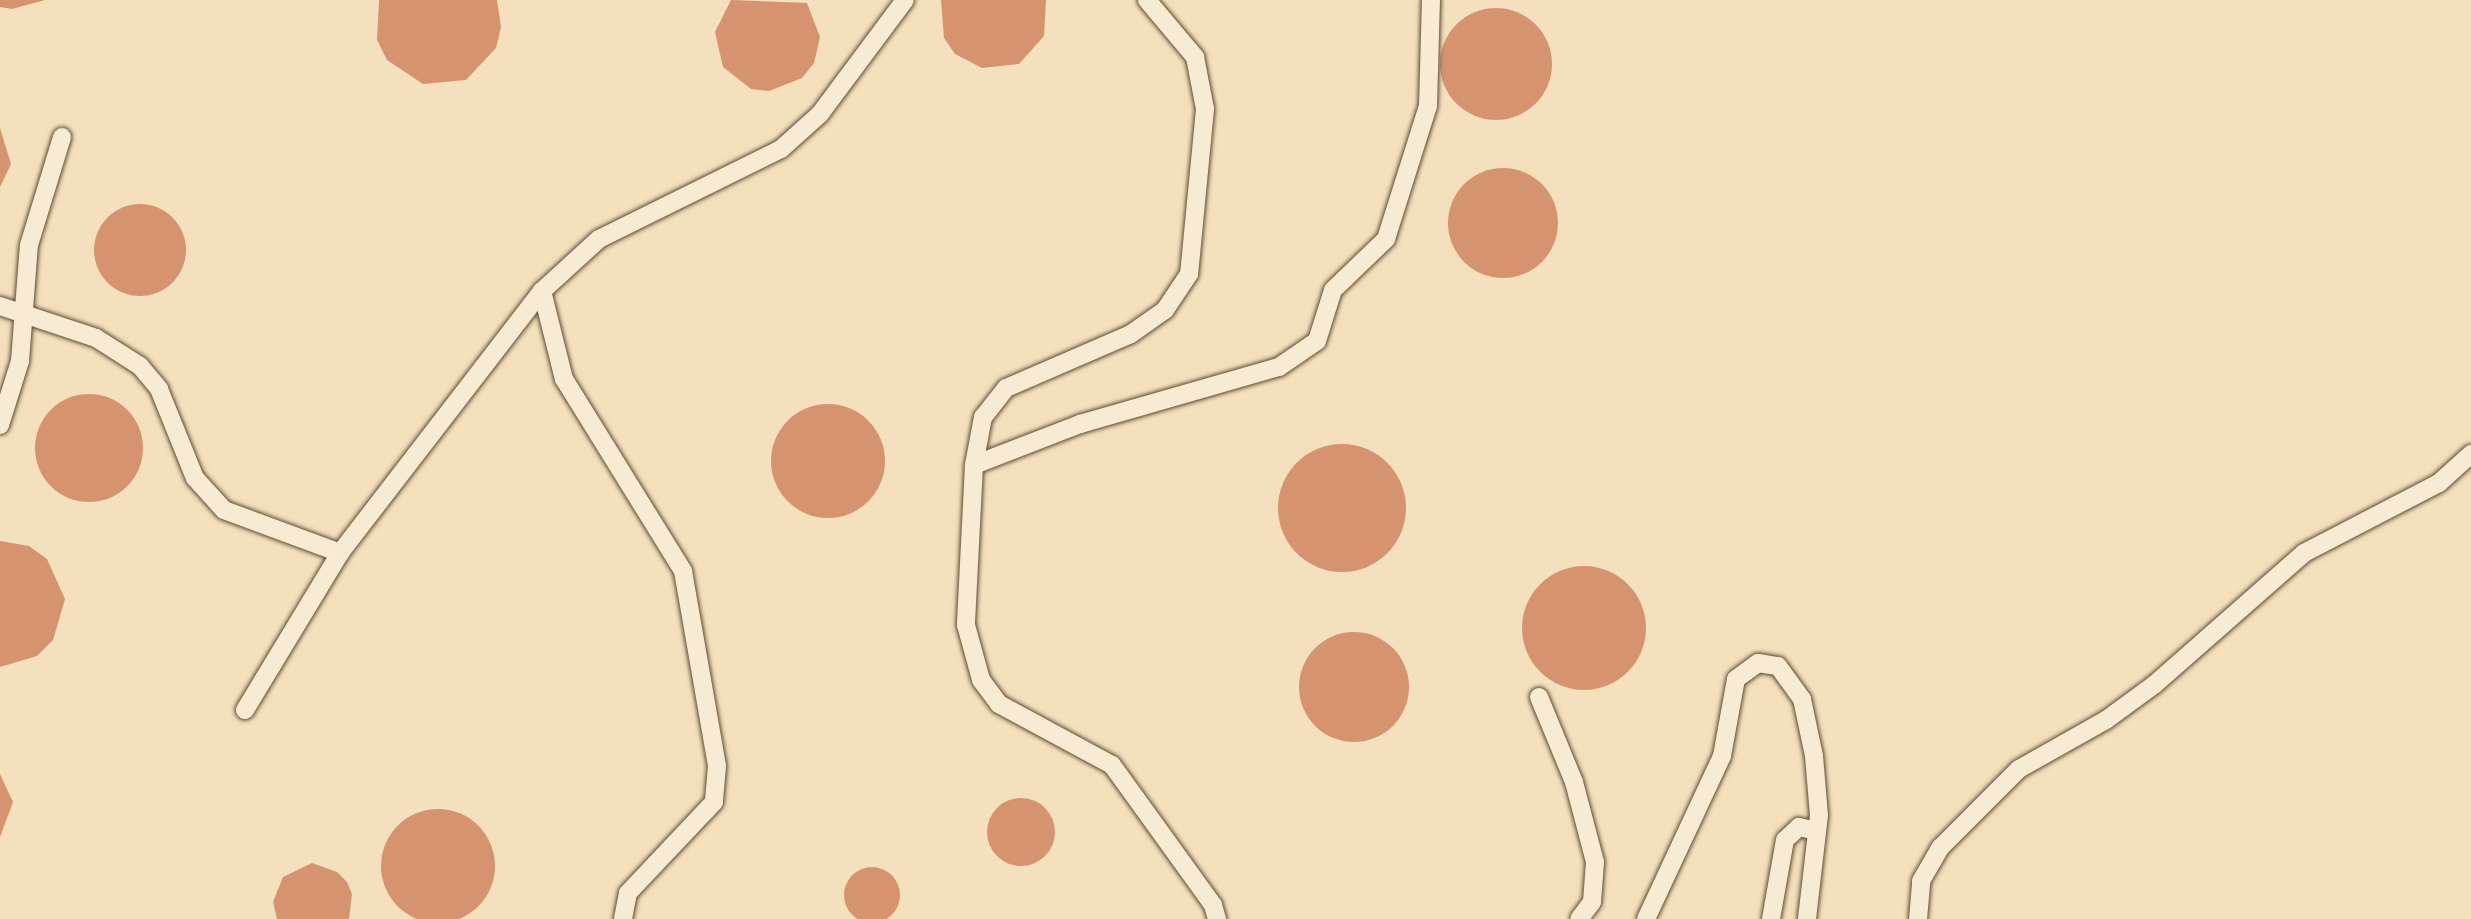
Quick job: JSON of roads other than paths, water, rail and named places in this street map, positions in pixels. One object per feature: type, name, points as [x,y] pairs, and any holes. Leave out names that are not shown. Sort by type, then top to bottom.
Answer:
[{"type":"lane","points":[[245,710],[340,553],[542,291],[600,239],[781,149],[820,114],[905,0]]},
{"type":"lane","points":[[1147,0],[1195,57],[1205,109],[1189,274],[1165,310],[1130,334],[1006,388],[983,417],[974,465],[965,625],[981,680],[999,704],[1112,765],[1213,905],[1217,919]]},
{"type":"lane","points":[[974,465],[1080,424],[1279,367],[1317,341],[1333,290],[1386,239],[1428,106],[1431,0]]},
{"type":"lane","points":[[0,425],[12,398],[25,311],[32,234],[62,137]]},
{"type":"lane","points":[[542,291],[564,379],[683,571],[717,766],[714,802],[628,893],[623,919]]},
{"type":"lane","points":[[0,306],[25,311],[96,338],[140,366],[159,389],[195,478],[224,510],[340,553]]},
{"type":"lane","points":[[1918,919],[1921,881],[1941,847],[2019,769],[2106,720],[2155,684],[2304,553],[2439,483],[2471,454]]},
{"type":"lane","points":[[1646,919],[1722,756],[1736,679],[1758,663],[1778,666],[1802,699],[1814,756],[1817,831],[1807,919]]},
{"type":"lane","points":[[1539,697],[1574,782],[1595,863],[1592,902],[1579,919]]},
{"type":"lane","points":[[1771,919],[1786,840],[1799,827],[1817,831]]}]
